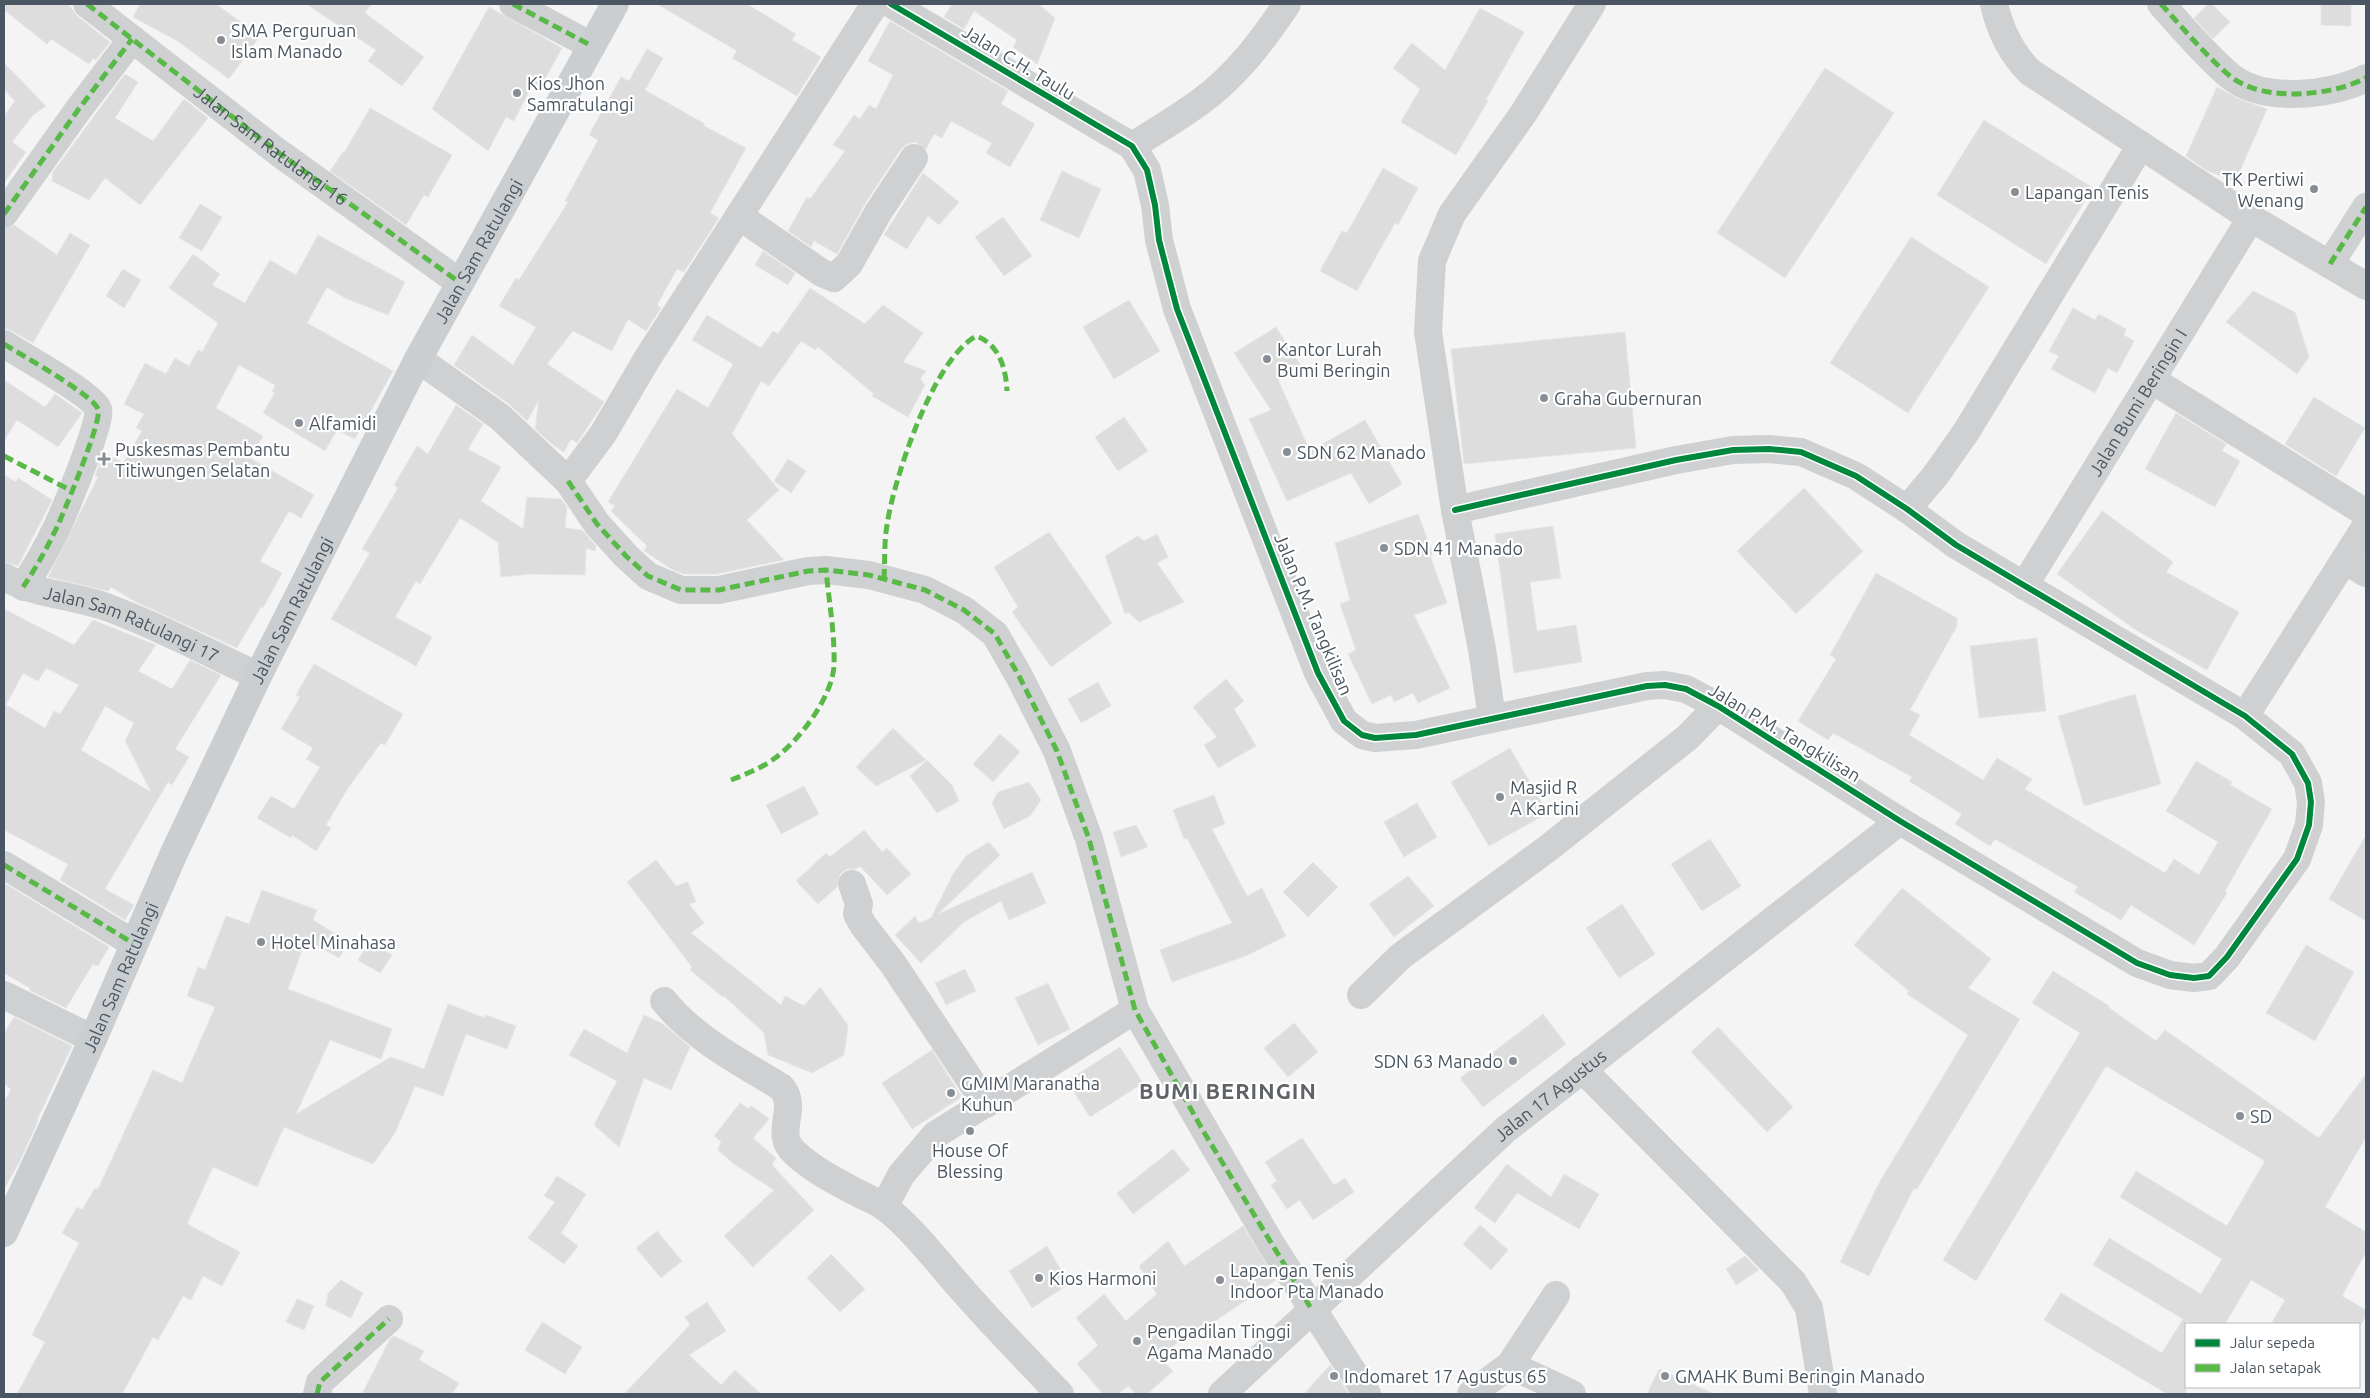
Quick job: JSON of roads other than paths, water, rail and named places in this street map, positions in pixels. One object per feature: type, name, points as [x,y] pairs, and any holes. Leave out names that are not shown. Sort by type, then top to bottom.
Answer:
[{"type":"main road","name":"Jalan Sam Ratulangi","points":[[4,1233],[93,1039],[174,853],[258,676],[418,359],[459,282],[615,4]]},
{"type":"street","name":"Jalan Sam Ratulangi 16","points":[[88,4],[279,153],[459,282]]},
{"type":"street","points":[[513,4],[592,46]]},
{"type":"street","points":[[568,481],[603,434],[647,359],[875,4]]},
{"type":"street","name":"Jalan C.H. Taulu","points":[[891,4],[1132,146]]},
{"type":"street","points":[[1132,146],[1201,101],[1239,67],[1266,36],[1287,4]]},
{"type":"street","points":[[1492,718],[1482,649],[1455,510],[1428,332],[1432,260],[1452,214],[1523,114],[1592,4]]},
{"type":"street","points":[[1994,4],[2003,33],[2013,51],[2026,68],[2251,218],[2366,286]]},
{"type":"street","points":[[2161,4],[2231,76],[2249,86],[2268,91],[2293,94],[2337,89],[2366,78]]},
{"type":"street","points":[[4,214],[78,110],[132,39]]},
{"type":"street","points":[[1907,509],[1935,476],[1966,432],[2141,145]]},
{"type":"street","name":"Jalan P.M. Tangkilisan","points":[[1132,146],[1147,170],[1155,204],[1159,240],[1177,309],[1318,673],[1344,721],[1362,735],[1375,738],[1416,735],[1647,686],[1665,685],[1686,690],[1718,706],[1900,821],[2137,963],[2170,975],[2194,978],[2209,976],[2227,957],[2297,859],[2309,826],[2311,802],[2308,783],[2292,754],[2245,716]]},
{"type":"street","points":[[739,216],[822,273],[834,278],[849,264],[879,211],[914,158]]},
{"type":"street","points":[[2330,264],[2366,207]]},
{"type":"street","name":"Jalan Bumi Beringin I","points":[[2024,586],[2251,218]]},
{"type":"street","points":[[4,344],[82,394],[98,407],[100,413],[58,526],[14,582]]},
{"type":"street","points":[[418,359],[500,417],[568,481],[597,524],[626,556],[648,576],[681,590],[719,590],[808,571],[826,570],[870,575],[925,590],[964,610],[994,634],[1020,676],[1057,751],[1089,839],[1135,1010],[1215,1151],[1312,1310],[1368,1394]]},
{"type":"street","points":[[1455,510],[1676,460],[1733,450],[1769,449],[1801,452],[1856,476],[1907,509],[1956,545],[2245,716],[2356,566],[2365,526],[2152,380]]},
{"type":"street","name":"Jalan Sam Ratulangi 17","points":[[14,582],[115,610],[258,676]]},
{"type":"street","points":[[1361,995],[1401,956],[1547,849],[1688,737],[1718,706]]},
{"type":"street","name":"Jalan 17 Agustus","points":[[1222,1394],[1505,1130],[1900,821]]},
{"type":"street","points":[[4,865],[134,943]]},
{"type":"street","points":[[852,884],[859,904],[857,914],[863,925],[893,964],[986,1104]]},
{"type":"street","points":[[4,995],[93,1039]]},
{"type":"street","points":[[664,1001],[692,1029],[781,1087],[787,1094],[789,1109],[785,1130],[788,1144],[794,1152],[834,1180],[884,1207],[918,1239],[980,1310],[1060,1394]]},
{"type":"street","points":[[884,1207],[902,1174],[935,1136],[1135,1010]]},
{"type":"street","points":[[1582,1069],[1793,1282],[1809,1308],[1824,1394]]},
{"type":"street","points":[[1471,1394],[1510,1365],[1556,1294]]},
{"type":"street","points":[[317,1394],[320,1382],[389,1319]]},
{"type":"street","points":[[1510,1365],[1572,1394]]},
{"type":"place","name":"SMA Perguruan Islam Manado","points":[[221,40]]},
{"type":"place","name":"Kios Jhon Samratulangi","points":[[517,93]]},
{"type":"place","name":"TK Pertiwi Wenang","points":[[2314,189]]},
{"type":"place","name":"Lapangan Tenis","points":[[2015,192]]},
{"type":"place","name":"Kantor Lurah Bumi Beringin","points":[[1267,359]]},
{"type":"place","name":"Graha Gubernuran","points":[[1544,398]]},
{"type":"place","name":"Alfamidi","points":[[299,423]]},
{"type":"place","name":"SDN 62 Manado","points":[[1287,452]]},
{"type":"place","name":"Puskesmas Pembantu Titiwungen Selatan","points":[[104,459]]},
{"type":"place","name":"SDN 41 Manado","points":[[1384,548]]},
{"type":"place","name":"Masjid R A Kartini","points":[[1500,797]]},
{"type":"place","name":"Hotel Minahasa","points":[[261,942]]},
{"type":"place","name":"SDN 63 Manado","points":[[1513,1061]]},
{"type":"place","name":"GMIM Maranatha Kuhun","points":[[951,1093]]},
{"type":"place","name":"SD","points":[[2240,1116]]},
{"type":"place","name":"House Of Blessing","points":[[970,1131]]},
{"type":"place","name":"Kios Harmoni","points":[[1039,1278]]},
{"type":"place","name":"Lapangan Tenis Indoor Pta Manado","points":[[1220,1280]]},
{"type":"place","name":"Pengadilan Tinggi Agama Manado","points":[[1137,1341]]},
{"type":"place","name":"Indomaret 17 Agustus 65","points":[[1334,1376]]},
{"type":"place","name":"GMAHK Bumi Beringin Manado","points":[[1665,1376]]},
{"type":"district","name":"BUMI BERINGIN","points":[[1228,1090]]}]
